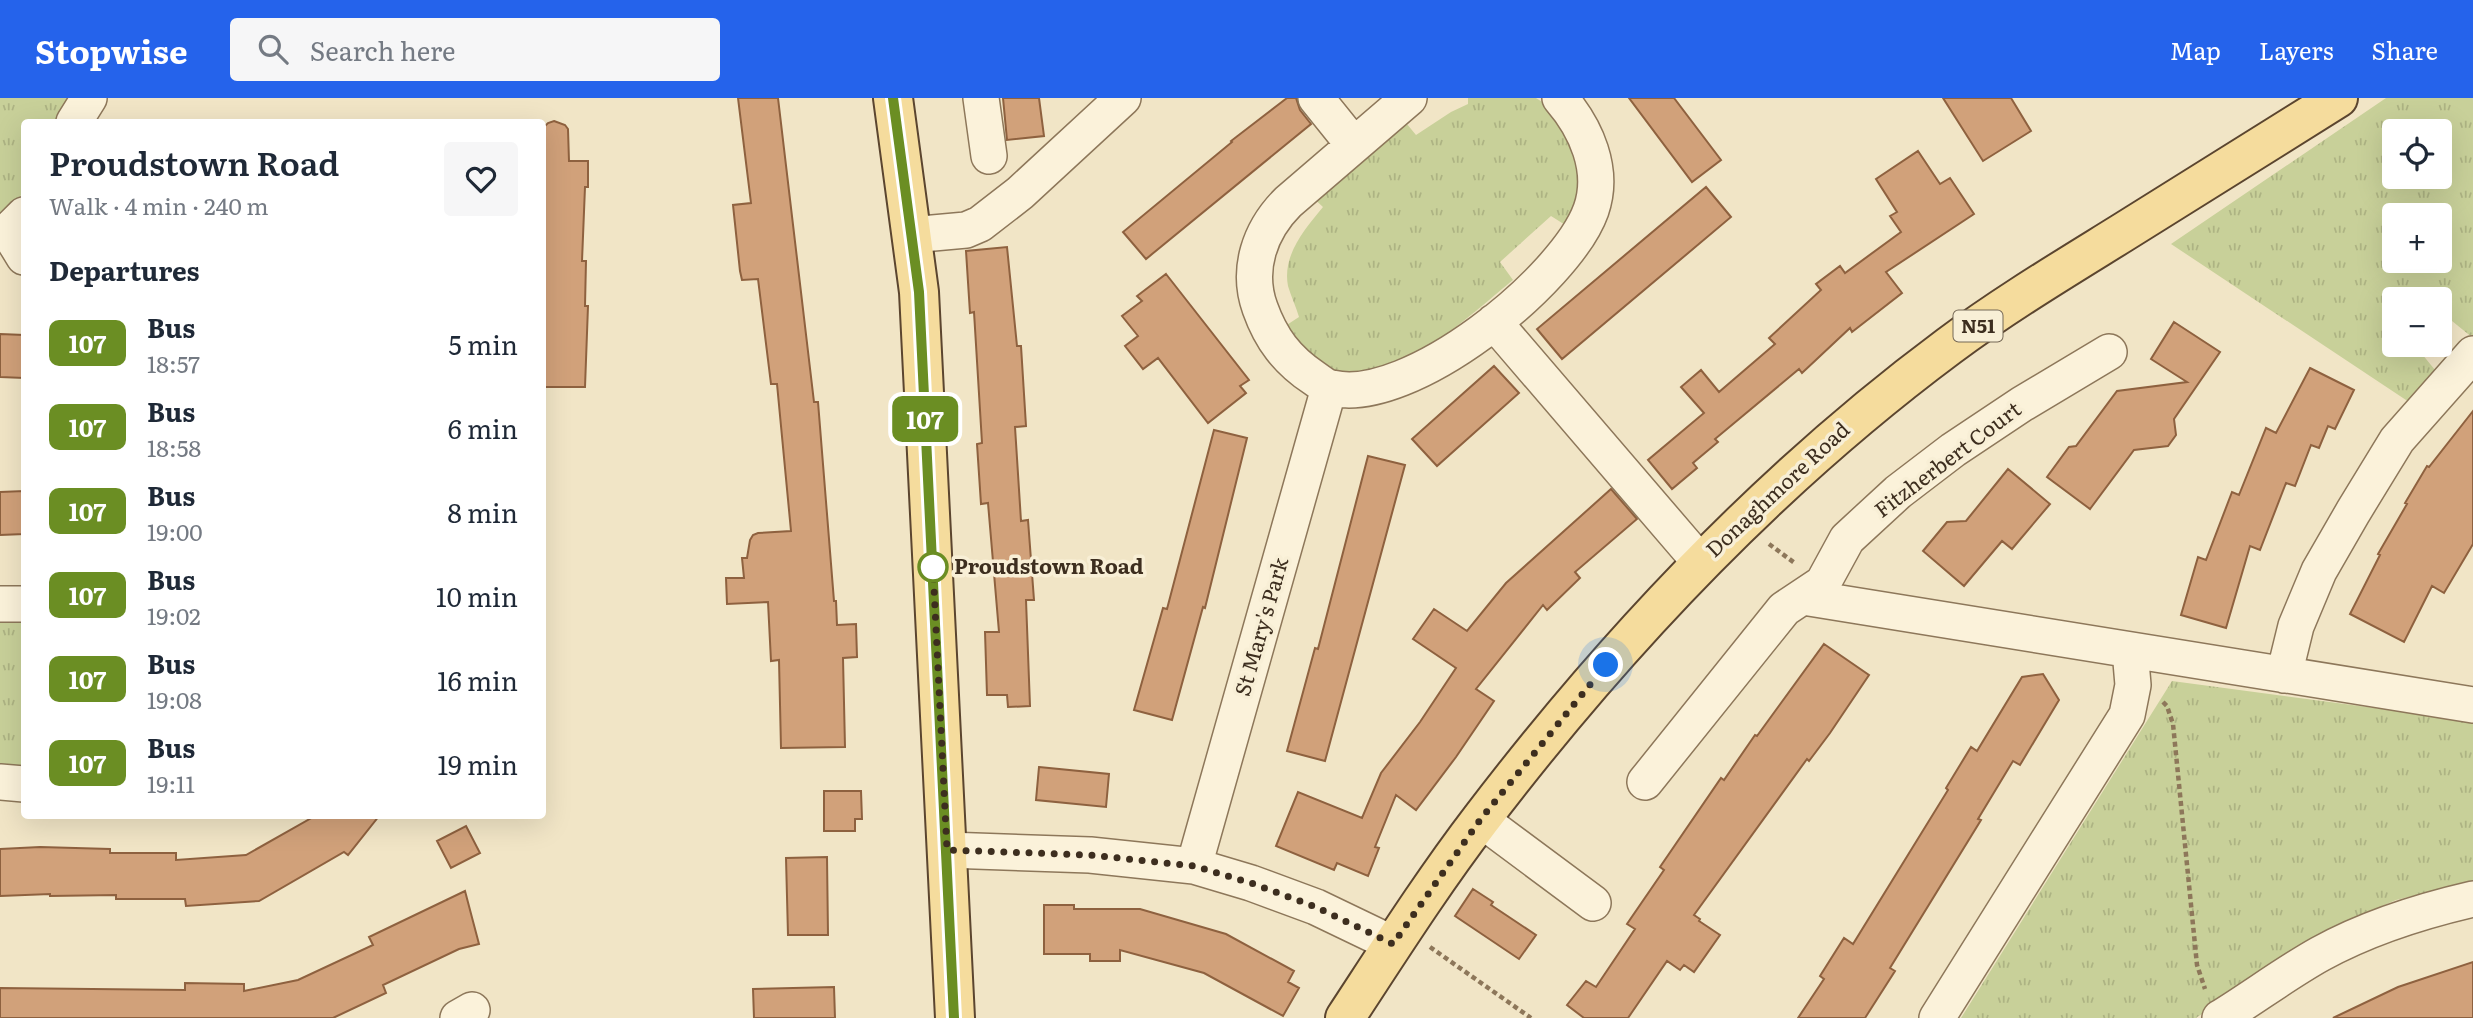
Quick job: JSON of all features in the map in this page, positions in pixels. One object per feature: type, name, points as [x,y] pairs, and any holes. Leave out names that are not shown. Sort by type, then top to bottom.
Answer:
[{"type":"main road","points":[[893,98],[919,292],[954,1018]]},
{"type":"main road","name":"Donaghmore Road","points":[[1345,1018],[1398,936],[1480,820],[1572,705],[1658,606],[1753,511],[1885,395],[1961,337],[2022,295],[2338,98]]},
{"type":"street","points":[[76,119],[89,98]]},
{"type":"street","points":[[981,98],[989,156]]},
{"type":"street","points":[[911,235],[965,230],[980,224],[1020,193],[1124,98]]},
{"type":"street","points":[[1316,98],[1353,144]]},
{"type":"street","points":[[1409,98],[1353,144],[1271,219],[1258,246],[1256,297],[1265,321],[1278,346],[1296,366],[1329,388],[1352,391],[1382,385],[1419,372],[1494,322],[1553,270],[1570,249],[1592,208],[1596,183],[1594,157],[1573,103]]},
{"type":"street","points":[[1494,322],[1700,562]]},
{"type":"street","name":"Fitzherbert Court","points":[[1646,782],[1784,609],[1813,590],[1847,539],[1898,492],[1953,450],[2022,404],[2109,352]]},
{"type":"street","points":[[2284,675],[2296,626],[2319,571],[2353,512],[2397,440],[2473,354]]},
{"type":"street","name":"St Mary's Park","points":[[1194,866],[1329,388]]},
{"type":"street","points":[[1813,590],[2130,650],[2473,705]]},
{"type":"street","points":[[0,604],[21,604]]},
{"type":"street","points":[[1937,1018],[2127,715],[2133,685],[2130,650]]},
{"type":"street","points":[[0,782],[21,784]]},
{"type":"street","points":[[1480,820],[1593,903]]},
{"type":"street","points":[[947,850],[1090,855],[1194,866],[1251,883],[1398,936]]},
{"type":"street","points":[[2214,1006],[2376,928],[2444,905],[2473,899]]},
{"type":"path","points":[[1753,511],[1765,529],[1768,544],[1813,590]]},
{"type":"path","points":[[2133,685],[2152,690],[2167,706],[2173,724],[2197,965],[2214,1006]]},
{"type":"path","points":[[1398,936],[1531,1018]]},
{"type":"green space","points":[[0,98],[75,98],[61,119],[21,119],[21,195],[0,218]]},
{"type":"green space","points":[[1468,98],[1536,98],[1550,107],[1584,171],[1570,228],[1551,216],[1500,262],[1513,280],[1429,346],[1380,371],[1356,375],[1334,372],[1279,330],[1299,317],[1288,286],[1288,264],[1296,243],[1323,207],[1308,193],[1402,118],[1416,135],[1468,104]]},
{"type":"green space","points":[[2386,98],[2473,98],[2473,338],[2452,321],[2452,287],[2382,287],[2382,357],[2424,357],[2435,370],[2409,402],[2171,244]]},
{"type":"green space","points":[[21,617],[21,767],[0,765],[0,619]]},
{"type":"green space","points":[[2172,681],[2473,721],[2473,881],[2396,900],[2324,931],[2196,1018],[1961,1018]]},
{"type":"building","points":[[738,98],[778,98],[814,402],[818,402],[837,625],[856,624],[857,657],[843,658],[845,747],[781,748],[779,660],[771,661],[768,602],[727,604],[726,578],[744,578],[742,558],[747,558],[753,535],[791,531],[777,384],[771,384],[758,279],[742,280],[740,271],[733,205],[751,203]]},
{"type":"building","points":[[1003,98],[1039,98],[1044,136],[1007,140]]},
{"type":"building","points":[[1287,98],[1296,98],[1300,110],[1311,124],[1146,259],[1123,232],[1231,141]]},
{"type":"building","points":[[1629,98],[1674,98],[1721,160],[1692,182]]},
{"type":"building","points":[[1943,98],[2011,98],[2031,131],[1983,161]]},
{"type":"building","points":[[554,121],[568,129],[569,161],[588,161],[582,261],[586,261],[585,306],[588,306],[585,387],[546,387],[548,123]]},
{"type":"building","points":[[1918,151],[1940,184],[1950,178],[1974,214],[1886,272],[1902,293],[1852,332],[1850,328],[1802,373],[1799,369],[1715,439],[1718,442],[1693,463],[1697,468],[1672,489],[1648,460],[1704,413],[1681,387],[1701,370],[1719,392],[1775,344],[1769,338],[1821,290],[1816,284],[1840,266],[1845,273],[1901,232],[1890,216],[1897,212],[1876,179]]},
{"type":"building","points":[[1706,187],[1731,217],[1562,359],[1537,329]]},
{"type":"building","points":[[1007,247],[1017,346],[1021,346],[1026,426],[1015,427],[1021,521],[1028,520],[1034,600],[1026,600],[1030,706],[1008,707],[1007,695],[987,695],[985,632],[999,632],[988,503],[981,504],[977,444],[982,443],[974,312],[970,313],[966,251]]},
{"type":"building","points":[[1166,274],[1249,380],[1240,386],[1246,393],[1208,423],[1158,358],[1143,369],[1125,346],[1138,336],[1122,316],[1142,301],[1137,296]]},
{"type":"building","points":[[2174,322],[2220,352],[2174,419],[2176,435],[2168,446],[2134,450],[2090,509],[2047,477],[2069,447],[2076,446],[2117,391],[2187,382],[2151,359]]},
{"type":"building","points":[[0,334],[21,335],[21,378],[0,377]]},
{"type":"building","points":[[1494,366],[1519,393],[1437,466],[1412,439]]},
{"type":"building","points":[[2310,368],[2354,390],[2335,429],[2328,426],[2319,448],[2311,445],[2295,486],[2286,483],[2260,550],[2250,546],[2226,628],[2181,615],[2198,557],[2206,560],[2232,492],[2239,495],[2266,428],[2276,433]]},
{"type":"building","points":[[2473,411],[2473,544],[2444,593],[2432,586],[2404,642],[2350,614],[2380,555],[2378,554],[2427,466],[2429,467]]},
{"type":"building","points":[[1214,430],[1247,438],[1205,608],[1203,607],[1172,720],[1134,710],[1163,608],[1167,609]]},
{"type":"building","points":[[1368,456],[1405,465],[1325,761],[1287,751],[1315,648],[1318,649]]},
{"type":"building","points":[[2008,469],[2050,504],[2012,549],[2002,541],[1964,586],[1923,551],[1947,522],[1966,521]]},
{"type":"building","points":[[1611,489],[1637,519],[1575,572],[1580,578],[1547,610],[1543,605],[1476,689],[1494,701],[1416,810],[1396,795],[1375,847],[1379,848],[1368,876],[1337,863],[1334,870],[1276,846],[1298,792],[1362,818],[1381,773],[1456,668],[1413,639],[1434,609],[1467,631],[1506,583]]},
{"type":"building","points":[[21,491],[21,534],[0,535],[0,492]]},
{"type":"building","points":[[1824,644],[1869,675],[1830,733],[1809,761],[1807,759],[1694,915],[1720,935],[1694,972],[1684,965],[1680,970],[1667,961],[1628,1018],[1584,1018],[1567,1005],[1586,981],[1596,987],[1635,929],[1627,924],[1664,870],[1660,867],[1721,778],[1724,780]]},
{"type":"building","points":[[2043,674],[2059,700],[2020,765],[2013,761],[1978,819],[1981,820],[1890,968],[1895,971],[1865,1018],[1798,1018],[1824,979],[1820,976],[1844,938],[1853,944],[1948,790],[1946,788],[1971,747],[1977,751],[2022,677]]},
{"type":"building","points":[[1039,767],[1109,774],[1106,807],[1036,800]]},
{"type":"building","points":[[824,791],[861,791],[862,819],[855,819],[855,831],[824,831]]},
{"type":"building","points":[[310,819],[377,819],[348,855],[344,852],[259,901],[186,906],[185,899],[116,899],[116,895],[0,896],[0,849],[40,847],[110,849],[110,853],[176,853],[176,860],[246,855]]},
{"type":"building","points":[[466,826],[480,853],[451,868],[437,841]]},
{"type":"building","points":[[827,857],[828,935],[788,935],[786,858]]},
{"type":"building","points":[[1473,889],[1493,902],[1491,905],[1536,935],[1519,959],[1455,916]]},
{"type":"building","points":[[465,891],[479,944],[459,949],[383,985],[386,993],[333,1018],[0,1018],[0,988],[185,990],[185,983],[244,984],[244,991],[298,980],[373,945],[369,937]]},
{"type":"building","points":[[1044,905],[1074,905],[1074,909],[1140,909],[1226,934],[1294,971],[1288,982],[1299,988],[1283,1016],[1204,973],[1120,950],[1120,961],[1090,961],[1090,954],[1044,954]]},
{"type":"building","points":[[2473,962],[2473,1018],[2333,1018],[2398,987]]},
{"type":"building","points":[[834,987],[835,1018],[754,1018],[753,989]]},
{"type":"bus line","name":"107","points":[[893,98],[919,292],[954,1018]]},
{"type":"place","name":"Proudstown Road","points":[[933,567]]},
{"type":"route","points":[[933,567],[947,850],[1090,855],[1194,866],[1316,907],[1393,944],[1480,820],[1606,665]]}]
